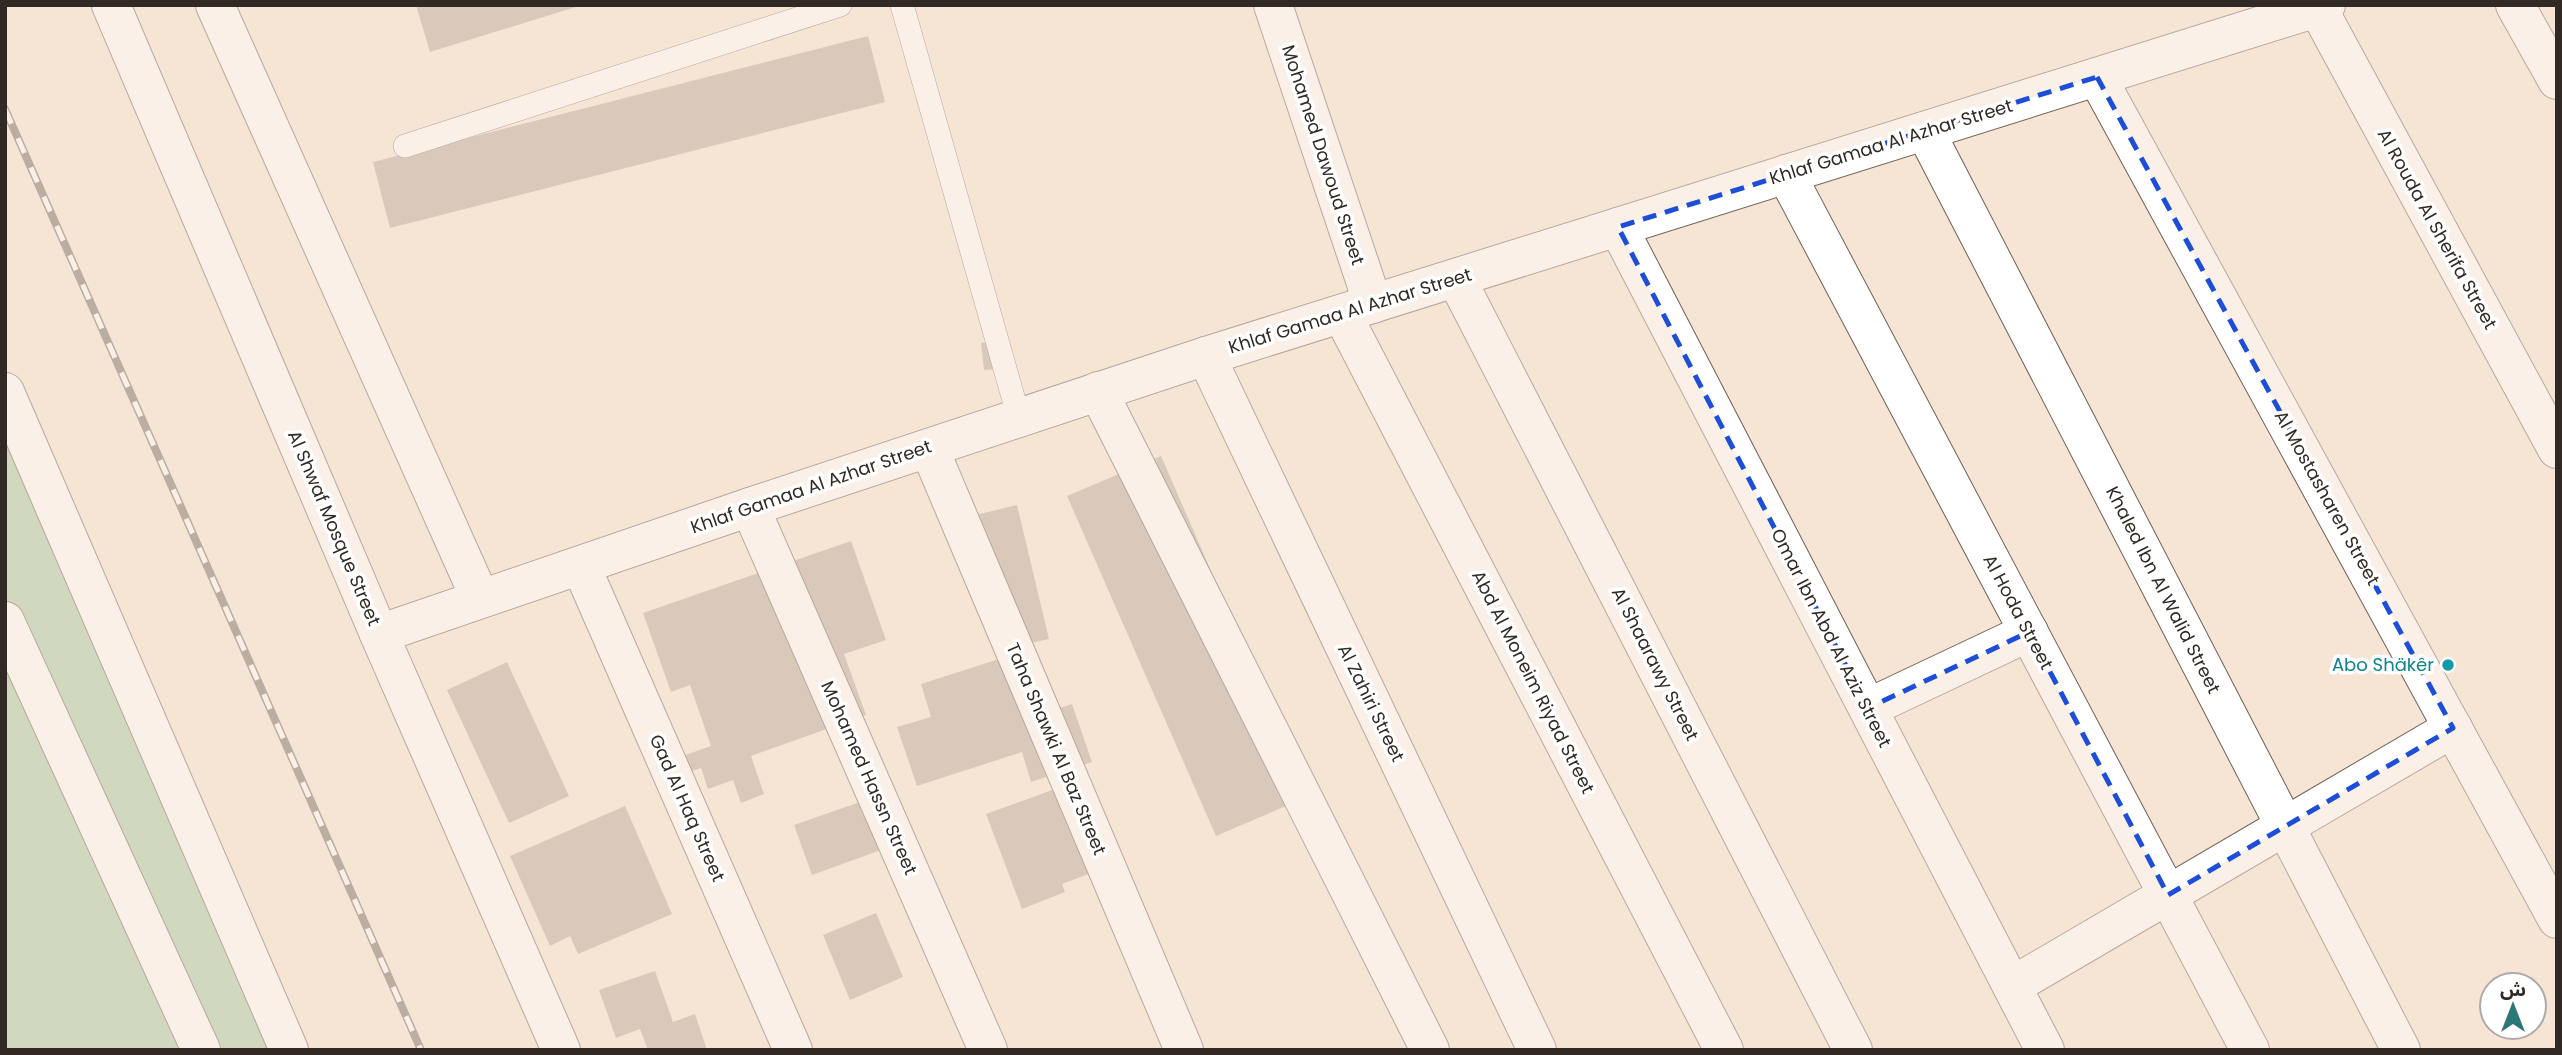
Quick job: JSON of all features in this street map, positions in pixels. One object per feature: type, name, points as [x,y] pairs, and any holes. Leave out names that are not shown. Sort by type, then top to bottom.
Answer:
[{"type":"street","name":"Al Shwaf Mosque Street","points":[[111,5],[379,634],[561,1050]]},
{"type":"street","points":[[215,5],[480,598]]},
{"type":"street","name":"Mohamed Dawoud Street","points":[[1273,5],[1357,309]]},
{"type":"street","points":[[2515,5],[2557,80]]},
{"type":"street","name":"Khlaf Gamaa Al Azhar Street","points":[[379,634],[750,507],[1206,356],[2320,6]]},
{"type":"street","name":"Al Rouda Al Sherifa Street","points":[[2320,6],[2557,449]]},
{"type":"street","name":"Al Mostasharen Street","points":[[2097,77],[2557,919]]},
{"type":"street","name":"Khaled Ibn Al Walid Street","points":[[1925,131],[2401,1050]]},
{"type":"street","name":"Al Hoda Street","points":[[1786,174],[2250,1050]]},
{"type":"street","name":"Omar Ibn Abd Al Aziz Street","points":[[1618,227],[2045,1050]]},
{"type":"street","name":"Al Shaarawy Street","points":[[1456,278],[1853,1050]]},
{"type":"street","name":"Abd Al Moneim Riyad Street","points":[[1357,309],[1724,1050]]},
{"type":"street","name":"Al Zahiri Street","points":[[1206,356],[1537,1050]]},
{"type":"street","points":[[5,391],[289,1050]]},
{"type":"street","points":[[1098,391],[1430,1050]]},
{"type":"street","name":"Taha Shawki Al Baz Street","points":[[929,448],[1184,1050]]},
{"type":"street","name":"Mohamed Hassn Street","points":[[750,507],[988,1050]]},
{"type":"street","name":"Gad Al Haq Street","points":[[581,566],[793,1050]]},
{"type":"street","points":[[5,621],[201,1050]]},
{"type":"street","points":[[1868,708],[2029,632]]},
{"type":"street","points":[[2012,986],[2453,728]]},
{"type":"lane","points":[[405,146],[840,5]]},
{"type":"lane","points":[[902,5],[1019,418]]},
{"type":"highlighted area","points":[[2097,77],[2453,728],[2168,895],[2029,632],[1868,708],[1618,227]]},
{"type":"green space","points":[[5,370],[307,1050],[5,1050]]},
{"type":"building","points":[[416,5],[579,5],[579,6],[430,52]]},
{"type":"building","points":[[868,36],[885,102],[390,228],[373,162]]},
{"type":"building","points":[[997,342],[999,369],[984,370],[981,343]]},
{"type":"building","points":[[1161,456],[1309,796],[1216,836],[1067,496]]},
{"type":"building","points":[[1017,505],[1049,639],[995,651],[963,518]]},
{"type":"building","points":[[851,541],[886,640],[844,654],[866,715],[751,756],[764,794],[741,803],[733,780],[708,789],[701,768],[683,774],[677,758],[711,746],[690,685],[671,692],[643,613]]},
{"type":"building","points":[[1002,658],[1023,720],[1072,704],[1092,762],[1031,782],[1022,752],[917,786],[897,727],[931,717],[921,684]]},
{"type":"building","points":[[507,662],[569,796],[509,823],[447,690]]},
{"type":"building","points":[[1055,789],[1099,870],[1062,884],[1065,892],[1022,909],[986,814]]},
{"type":"building","points":[[886,793],[903,842],[812,875],[794,825]]},
{"type":"building","points":[[625,806],[672,914],[578,954],[570,936],[550,946],[510,856]]},
{"type":"building","points":[[876,913],[903,977],[850,1000],[823,935]]},
{"type":"building","points":[[655,971],[673,1022],[695,1014],[707,1050],[648,1050],[640,1029],[616,1038],[599,990]]},
{"type":"railway","points":[[5,109],[421,1050]]},
{"type":"place","name":"Abo Shäkêr","points":[[2448,665]]}]
